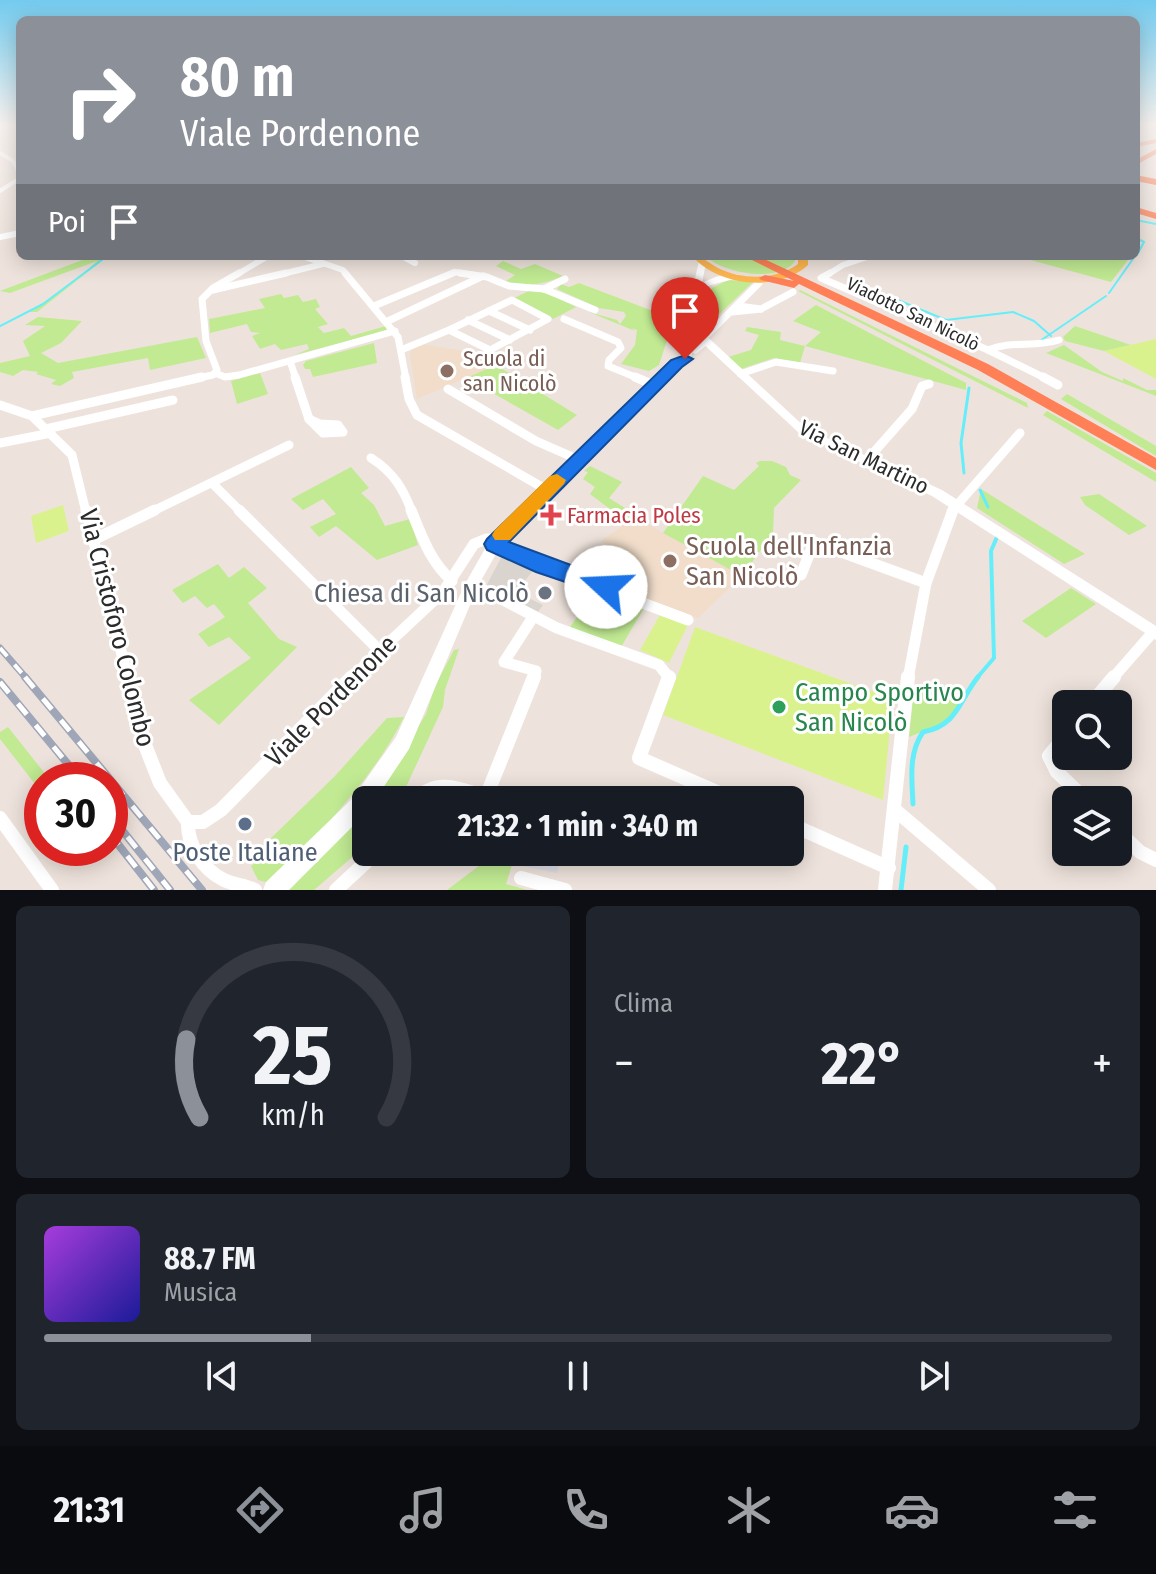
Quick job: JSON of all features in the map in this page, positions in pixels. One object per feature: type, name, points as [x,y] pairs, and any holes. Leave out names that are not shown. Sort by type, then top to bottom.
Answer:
[{"type":"highway","name":"Viadotto San Nicolò","points":[[757,260],[1018,386],[1156,465]]},
{"type":"highway","points":[[803,260],[812,279],[1016,375],[1156,465]]},
{"type":"highway","points":[[762,280],[809,292],[1156,465]]},
{"type":"main road","name":"Viale Pordenone","points":[[677,364],[692,307],[700,260]]},
{"type":"main road","name":"Viale Pordenone","points":[[702,260],[738,276],[762,280],[791,273],[803,260]]},
{"type":"main road","name":"Viale Pordenone","points":[[274,890],[359,806],[410,731],[472,584],[497,542],[697,342],[703,286],[717,279],[738,276]]},
{"type":"main road","name":"Viale Pordenone","points":[[692,307],[695,311],[690,339],[697,342]]},
{"type":"main road","name":"Via San Martino","points":[[697,342],[717,352],[803,431],[957,504],[1154,633]]},
{"type":"street","points":[[215,373],[217,370],[206,341],[202,299],[209,290],[261,260]]},
{"type":"street","points":[[316,260],[347,273],[388,321],[401,350],[411,404],[422,419],[547,490]]},
{"type":"street","points":[[409,260],[415,263]]},
{"type":"street","points":[[857,260],[821,278],[988,350],[1058,385]]},
{"type":"street","points":[[209,290],[327,263]]},
{"type":"street","points":[[374,306],[455,272],[483,276],[509,286],[544,289],[591,308],[564,319],[618,342],[621,348],[609,360],[608,366],[656,386]]},
{"type":"street","points":[[388,321],[483,276]]},
{"type":"street","points":[[544,289],[565,279]]},
{"type":"street","name":"Viale Pordenone","points":[[697,342],[762,280]]},
{"type":"street","points":[[735,309],[761,309],[793,292]]},
{"type":"street","points":[[401,350],[447,329],[489,311],[512,300],[548,319],[490,350],[447,329]]},
{"type":"street","points":[[489,311],[530,330]]},
{"type":"street","points":[[468,320],[510,340]]},
{"type":"street","points":[[32,416],[215,373],[225,377],[239,375],[396,334]]},
{"type":"street","points":[[988,350],[1003,344],[1040,346],[1059,340]]},
{"type":"street","points":[[290,361],[309,419]]},
{"type":"street","points":[[740,374],[776,362],[833,371]]},
{"type":"street","points":[[867,460],[912,409],[922,386],[929,384]]},
{"type":"street","points":[[448,389],[536,441],[577,459]]},
{"type":"street","points":[[0,443],[173,400]]},
{"type":"street","name":"Via Cristoforo Colombo","points":[[0,405],[32,416],[72,455],[145,745],[160,783],[188,822],[188,839],[202,859],[223,880],[255,890]]},
{"type":"street","points":[[885,890],[910,661],[926,583],[949,514],[1020,433]]},
{"type":"street","points":[[95,539],[289,445]]},
{"type":"street","points":[[371,458],[383,463],[407,497],[435,564],[452,581]]},
{"type":"street","points":[[212,483],[379,650]]},
{"type":"street","points":[[497,542],[688,620]]},
{"type":"street","name":"Viale Pordenone","points":[[188,822],[203,822],[221,810],[452,581],[474,544],[497,542]]},
{"type":"street","points":[[801,575],[814,542],[926,583]]},
{"type":"street","points":[[484,590],[533,617],[659,665],[670,679],[639,758],[703,786]]},
{"type":"street","points":[[490,786],[536,671],[504,662],[533,617]]},
{"type":"street","points":[[1103,690],[1154,633]]},
{"type":"street","points":[[1056,770],[1072,786]]},
{"type":"street","points":[[894,809],[989,890]]},
{"type":"street","points":[[0,818],[52,890]]},
{"type":"street","points":[[804,830],[889,868]]},
{"type":"street","points":[[1132,844],[1156,860]]},
{"type":"street","points":[[336,890],[362,866]]},
{"type":"street","points":[[521,878],[565,890]]},
{"type":"shaded area","name":"Scuola di san Nicolò","points":[[421,344],[465,351],[478,357],[483,355],[496,365],[417,399],[410,352]]},
{"type":"shaded area","name":"Scuola dell'Infanzia San Nicolò","points":[[634,517],[742,576],[698,618],[611,586],[630,553],[600,542]]},
{"type":"shaded area","points":[[504,552],[535,568],[516,592],[543,605],[538,612],[560,623],[484,590]]},
{"type":"shaded area","points":[[522,866],[558,866],[557,873]]},
{"type":"green space","points":[[82,260],[103,260],[37,312],[30,312],[78,279],[97,261],[10,293],[0,291]]},
{"type":"green space","points":[[711,260],[795,260],[779,272],[766,274],[725,268]]},
{"type":"green space","points":[[1031,260],[1128,260],[1111,282]]},
{"type":"green space","points":[[503,261],[521,269],[535,264],[563,276],[535,284],[506,281],[515,275],[496,266]]},
{"type":"green space","points":[[728,280],[753,282],[706,327],[710,289]]},
{"type":"green space","points":[[579,283],[674,319],[659,365],[649,371],[621,364],[635,345],[637,330],[631,328],[635,331],[589,312],[617,320],[620,324],[626,316],[624,312],[599,308],[557,289],[561,284],[569,287]]},
{"type":"green space","points":[[531,290],[547,293],[576,307],[553,319],[514,298]]},
{"type":"green space","points":[[798,291],[1027,403],[1028,408]]},
{"type":"green space","points":[[281,294],[284,298],[298,295],[303,302],[316,299],[320,307],[315,309],[328,324],[318,327],[324,333],[344,328],[351,336],[386,326],[387,331],[294,355],[309,349],[307,344],[281,350],[275,344],[260,349],[252,336],[260,333],[251,332],[247,324],[210,333],[209,319],[265,308],[259,299]]},
{"type":"green space","points":[[816,305],[966,383],[966,390],[805,346],[821,332],[793,321]]},
{"type":"green space","points":[[38,317],[82,321],[61,343],[41,353],[58,363],[197,337],[206,358],[150,370],[148,358],[72,372],[74,378],[60,386],[51,384],[56,380],[36,374],[38,372],[23,370],[13,376],[0,372],[0,363],[30,356],[23,341],[45,326],[25,325]]},
{"type":"green space","points":[[1075,326],[1131,345],[1104,351],[1065,341],[1063,337]]},
{"type":"green space","points":[[747,327],[781,332],[780,340],[805,346],[800,363],[774,358],[741,369],[728,357],[751,350],[759,335],[745,331]]},
{"type":"green space","points":[[1156,339],[1156,379],[1104,351]]},
{"type":"green space","points":[[374,343],[377,363],[313,377],[310,369],[305,369],[303,365],[306,361]]},
{"type":"green space","points":[[1064,345],[1102,372],[1147,390],[1156,390],[1156,396],[1046,353]]},
{"type":"green space","points":[[496,365],[577,415],[558,430],[466,378]]},
{"type":"green space","points":[[260,373],[268,394],[237,404],[231,381]]},
{"type":"green space","points":[[1067,394],[1156,446],[1156,456],[1061,399]]},
{"type":"green space","points":[[1047,411],[1156,473],[1156,482],[1043,415]]},
{"type":"green space","points":[[772,461],[786,467],[790,475],[801,480],[774,508],[773,533],[742,576],[663,533],[703,476],[734,490],[759,466],[756,463]]},
{"type":"green space","points":[[590,466],[622,482],[609,498],[636,515],[627,522],[590,494],[595,487],[583,479],[588,472],[584,471]]},
{"type":"green space","points":[[351,467],[369,488],[361,493],[374,505],[385,526],[410,519],[418,545],[377,560],[336,526],[319,537],[310,527],[336,514],[323,499],[303,510],[291,499]]},
{"type":"green space","points":[[981,489],[1085,554],[1064,564],[977,508]]},
{"type":"green space","points":[[1099,494],[1147,526],[1129,535],[1085,505],[1080,497]]},
{"type":"green space","points":[[63,505],[69,531],[36,543],[31,516]]},
{"type":"green space","points":[[218,564],[229,578],[244,567],[267,588],[248,603],[279,639],[297,647],[219,725],[189,700],[251,658],[229,637],[209,647],[198,634],[225,617],[214,604],[207,608],[195,596],[183,603],[172,590]]},
{"type":"green space","points":[[1071,588],[1096,604],[1046,638],[1022,621]]},
{"type":"green space","points":[[596,590],[644,608],[621,647],[570,627]]},
{"type":"green space","points":[[660,615],[688,625],[669,663],[640,650]]},
{"type":"green space","name":"Campo Sportivo San Nicolò","points":[[695,627],[893,699],[883,800],[663,715]]},
{"type":"green space","points":[[459,649],[445,690],[443,707],[406,786],[382,786],[426,714],[435,686],[454,650]]},
{"type":"green space","points":[[914,690],[962,698],[949,721],[909,737]]},
{"type":"green space","points":[[404,717],[361,784],[352,786],[352,795],[270,883],[258,880],[251,866],[259,860],[268,841],[335,776],[387,718]]},
{"type":"green space","points":[[8,727],[36,762],[24,762],[24,770],[0,739],[0,732]]},
{"type":"green space","points":[[352,823],[352,857],[314,890],[289,890]]},
{"type":"green space","points":[[479,866],[512,866],[506,884],[527,890],[447,890]]},
{"type":"waterway","points":[[1140,221],[1156,224]]},
{"type":"waterway","points":[[1140,240],[1144,242],[1140,249]]},
{"type":"waterway","points":[[0,326],[43,304],[102,260]]},
{"type":"waterway","points":[[1109,293],[1132,260]]},
{"type":"waterway","points":[[881,293],[946,320],[1013,312],[1034,321],[1049,335]]},
{"type":"waterway","points":[[1049,335],[1106,296]]},
{"type":"waterway","points":[[1040,341],[1049,335]]},
{"type":"waterway","points":[[964,473],[961,443],[969,388]]},
{"type":"waterway","points":[[980,490],[988,507]]},
{"type":"waterway","points":[[976,679],[994,658],[991,551],[997,537]]},
{"type":"waterway","points":[[913,804],[912,767],[918,740],[923,732],[935,729],[951,718],[978,677]]},
{"type":"waterway","points":[[901,890],[906,847]]},
{"type":"railway","points":[[0,648],[27,679]]},
{"type":"railway","points":[[25,677],[202,890]]},
{"type":"railway","points":[[0,682],[66,762]]},
{"type":"railway","points":[[128,838],[170,890]]},
{"type":"railway","points":[[128,857],[154,890]]},
{"type":"slow traffic","points":[[503,535],[557,480]]},
{"type":"place","name":"Scuola di san Nicolò","points":[[447,371]]},
{"type":"place","name":"Farmacia Poles","points":[[551,515]]},
{"type":"place","name":"Scuola dell'Infanzia San Nicolò","points":[[670,561]]},
{"type":"place","name":"Chiesa di San Nicolò","points":[[545,593]]},
{"type":"place","name":"Campo Sportivo San Nicolò","points":[[779,707]]},
{"type":"place","name":"Poste Italiane","points":[[245,824]]},
{"type":"route","points":[[606,587],[544,566],[495,544],[577,459],[685,359]]}]
